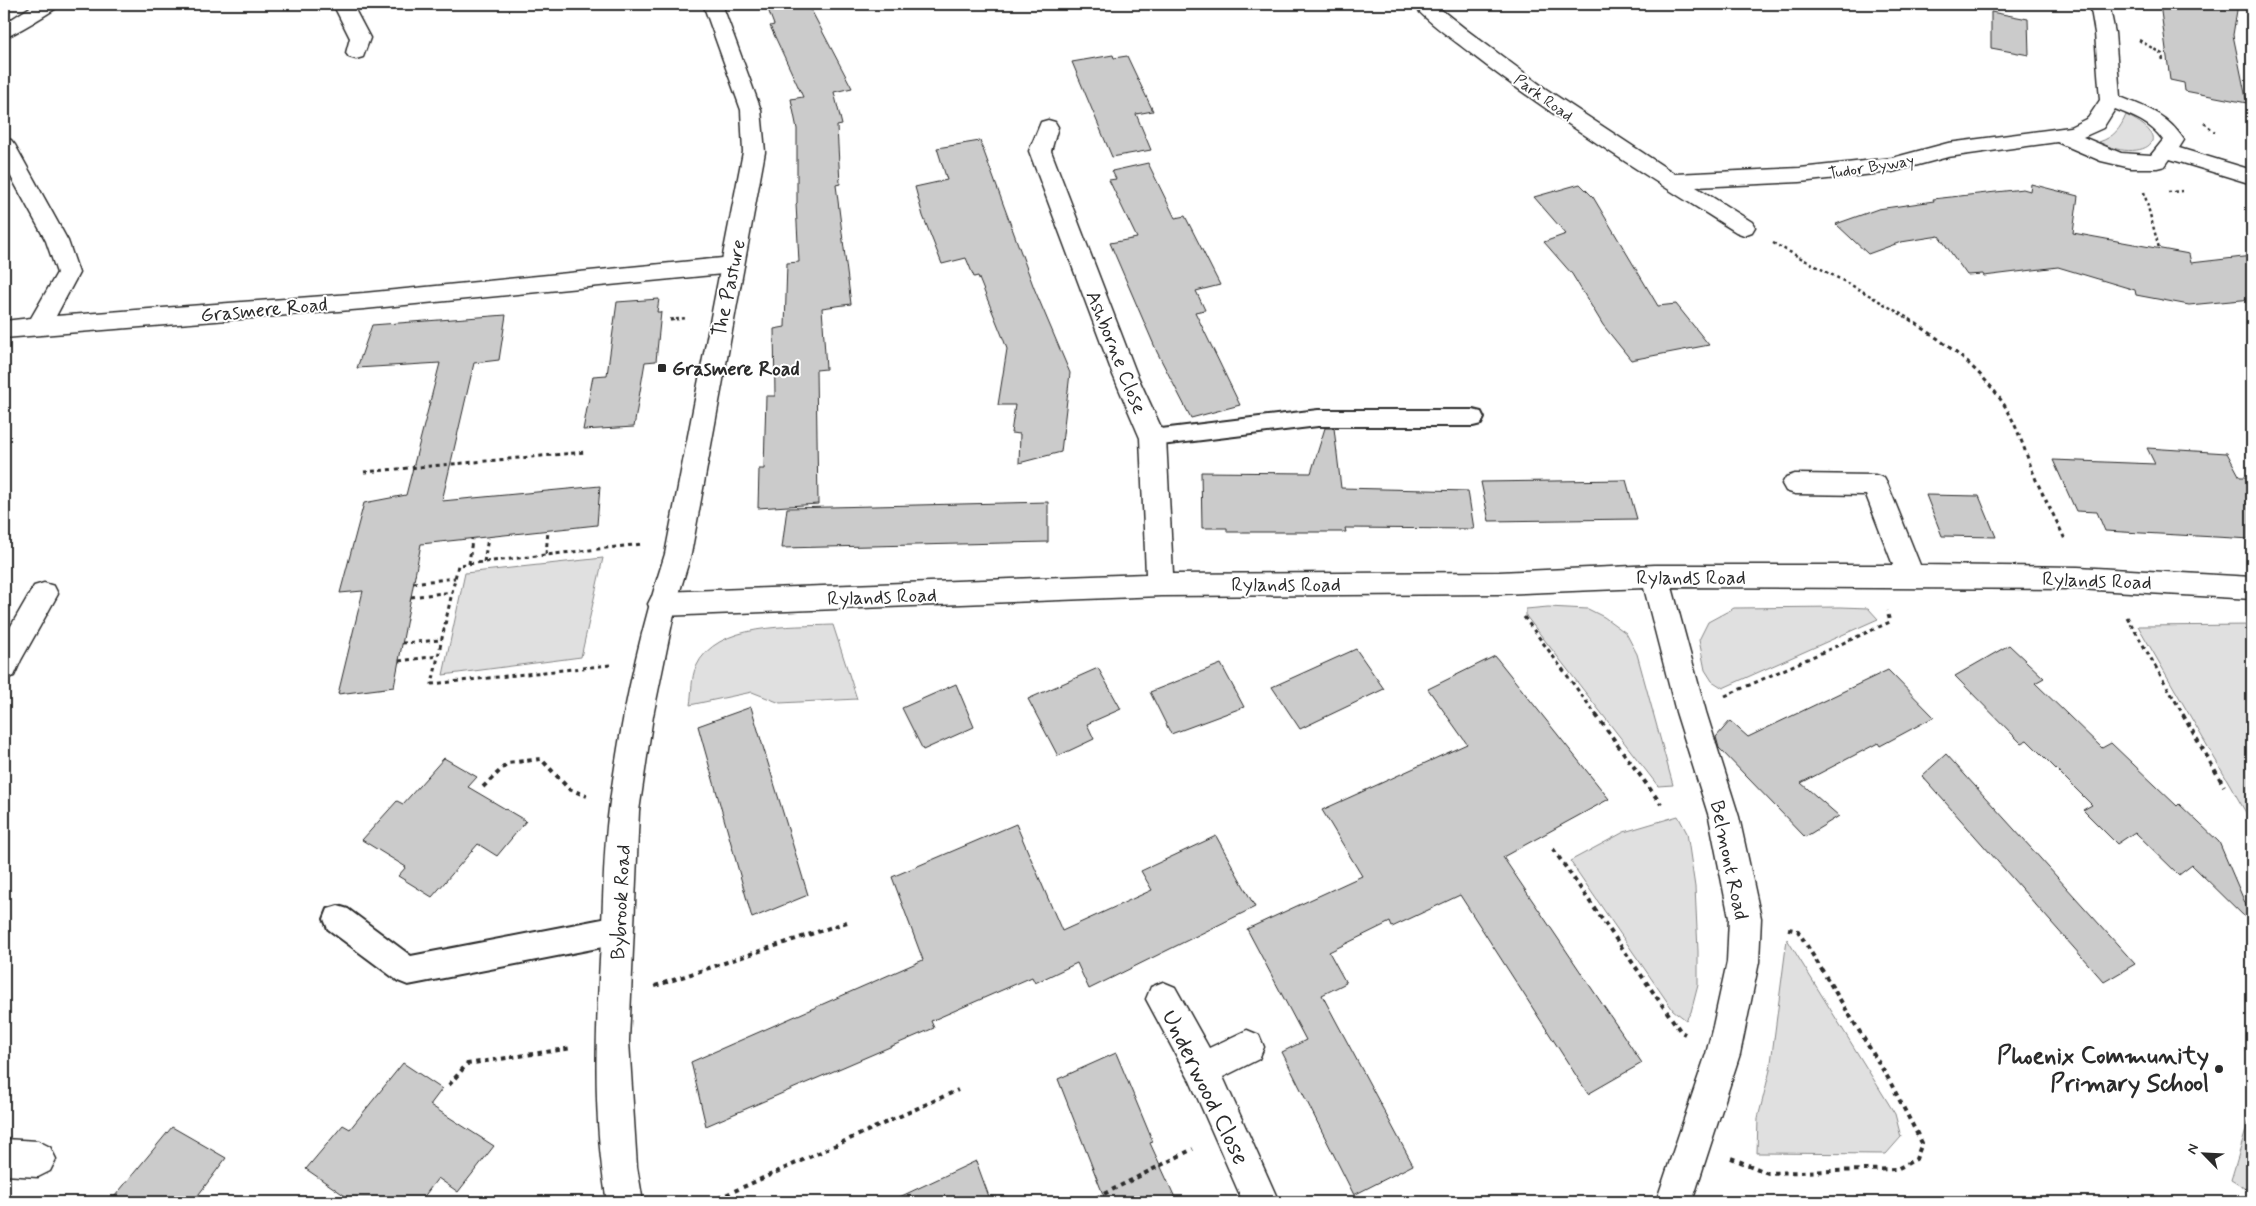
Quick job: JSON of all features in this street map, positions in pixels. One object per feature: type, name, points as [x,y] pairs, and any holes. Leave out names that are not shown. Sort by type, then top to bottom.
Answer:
[{"type":"street","points":[[4,32],[39,9],[51,4]]},
{"type":"street","points":[[342,4],[360,38],[356,53]]},
{"type":"street","name":"The Pasture","points":[[662,604],[680,540],[754,152],[751,110],[712,4]]},
{"type":"street","name":"Park Road","points":[[1423,4],[1458,35],[1564,113],[1744,227]]},
{"type":"street","points":[[2062,136],[2122,162],[2144,163],[2157,160],[2167,151],[2174,140],[2166,127],[2145,114],[2110,100],[2100,4]]},
{"type":"street","name":"Tudor Byway","points":[[1672,181],[1800,176],[1892,165],[1948,150],[2041,137],[2062,136],[2075,133],[2096,123],[2110,100]]},
{"type":"street","name":"Ashborne Close","points":[[1048,127],[1040,151],[1125,375],[1152,438],[1158,568],[1161,585]]},
{"type":"street","points":[[4,145],[57,241],[68,273],[39,326]]},
{"type":"street","points":[[2167,151],[2252,177]]},
{"type":"street","name":"Grasmere Road","points":[[4,329],[364,301],[733,265]]},
{"type":"street","points":[[1795,484],[1875,485],[1911,576]]},
{"type":"street","name":"Rylands Road","points":[[662,604],[1161,585],[1499,583],[1655,576],[2078,578],[2252,588]]},
{"type":"street","name":"Belmont Road","points":[[1655,576],[1691,712],[1724,817],[1745,918],[1743,962],[1724,1054],[1674,1202]]},
{"type":"street","points":[[5,660],[44,594]]},
{"type":"street","name":"Bybrook Road","points":[[625,1202],[619,1166],[612,1041],[624,811],[638,716],[652,660],[662,604]]},
{"type":"street","name":"Underwood Close","points":[[1163,1000],[1202,1069],[1261,1202]]},
{"type":"street","points":[[1202,1069],[1247,1047]]},
{"type":"street","points":[[4,1157],[38,1159]]},
{"type":"lane","points":[[1152,438],[1318,418],[1473,418]]},
{"type":"lane","points":[[338,919],[408,971],[618,930]]},
{"type":"path","points":[[2144,189],[2159,248]]},
{"type":"path","points":[[1744,227],[1914,321],[1945,344],[1996,393],[2018,430],[2037,480],[2064,539],[2078,578]]},
{"type":"path","points":[[364,472],[586,452]]},
{"type":"path","points":[[546,554],[548,531]]},
{"type":"path","points":[[484,562],[488,538]]},
{"type":"path","points":[[469,564],[472,539]]},
{"type":"path","points":[[652,660],[432,684],[458,565],[680,540]]},
{"type":"path","points":[[1691,712],[1890,622],[1878,577]]},
{"type":"path","points":[[414,583],[455,578]]},
{"type":"path","points":[[2112,579],[2127,616],[2224,786]]},
{"type":"path","points":[[1499,583],[1661,804]]},
{"type":"path","points":[[411,597],[452,592]]},
{"type":"path","points":[[402,643],[441,640]]},
{"type":"path","points":[[399,660],[438,656]]},
{"type":"path","points":[[483,787],[508,763],[541,759],[568,789],[624,811]]},
{"type":"path","points":[[1553,849],[1681,1032],[1724,1054]]},
{"type":"path","points":[[1693,1143],[1768,1173],[1897,1169],[1916,1159],[1922,1143],[1888,1078],[1798,931],[1745,918]]},
{"type":"path","points":[[614,1000],[847,922]]},
{"type":"path","points":[[449,1085],[467,1064],[612,1041]]},
{"type":"path","points":[[710,1202],[958,1090]]},
{"type":"path","points":[[1088,1202],[1230,1131]]},
{"type":"shaded area","points":[[2126,115],[2143,125],[2151,134],[2152,141],[2147,146],[2138,150],[2126,150],[2113,148],[2099,142],[2109,138],[2116,132]]},
{"type":"shaded area","points":[[603,558],[581,657],[443,675],[465,573]]},
{"type":"shaded area","points":[[1548,607],[1588,609],[1604,617],[1626,633],[1637,654],[1673,785],[1658,786],[1526,616],[1526,609]]},
{"type":"shaded area","points":[[1734,608],[1868,608],[1878,619],[1723,688],[1712,681],[1705,670],[1699,640],[1708,622]]},
{"type":"shaded area","points":[[833,625],[857,699],[780,703],[752,692],[690,705],[694,671],[706,652],[720,642],[737,634],[756,630],[776,627]]},
{"type":"shaded area","points":[[2252,625],[2252,823],[2138,626]]},
{"type":"shaded area","points":[[1678,816],[1687,833],[1695,887],[1698,951],[1698,985],[1691,1012],[1686,1020],[1673,1010],[1570,861],[1624,832]]},
{"type":"shaded area","points":[[1787,939],[1895,1114],[1901,1137],[1886,1154],[1757,1153],[1758,1118],[1770,1070]]},
{"type":"shaded area","points":[[2252,1110],[2252,1193],[2231,1180]]},
{"type":"building","points":[[766,4],[808,4],[852,88],[834,92],[842,125],[837,126],[840,184],[836,185],[851,304],[822,308],[826,369],[816,370],[818,504],[758,508],[759,469],[764,469],[766,396],[775,396],[774,329],[785,327],[787,263],[799,262],[796,204],[797,129],[791,99],[803,97],[770,26],[774,25]]},
{"type":"building","points":[[2160,4],[2238,4],[2233,35],[2247,103],[2185,91],[2184,83],[2170,80]]},
{"type":"building","points":[[1991,12],[2028,19],[2029,55],[1991,48]]},
{"type":"building","points":[[1113,55],[1114,58],[1127,56],[1153,111],[1136,114],[1151,150],[1112,157],[1072,62]]},
{"type":"building","points":[[980,141],[1034,288],[1070,373],[1061,452],[1019,463],[1020,434],[1011,433],[1015,405],[998,405],[1007,349],[1003,338],[978,276],[974,277],[966,258],[942,264],[923,216],[915,187],[947,180],[937,148]]},
{"type":"building","points":[[1148,163],[1175,218],[1185,216],[1220,285],[1196,291],[1205,310],[1195,312],[1240,405],[1191,418],[1157,352],[1110,243],[1137,238],[1109,180],[1116,179],[1112,171]]},
{"type":"building","points":[[1580,184],[1593,197],[1658,306],[1676,304],[1709,345],[1631,360],[1603,325],[1572,274],[1544,242],[1566,234],[1534,197]]},
{"type":"building","points":[[2031,184],[2078,196],[2073,233],[2189,254],[2191,263],[2252,256],[2252,299],[2189,305],[2136,295],[2135,290],[2058,267],[1984,276],[1983,274],[1967,275],[1939,236],[1901,242],[1868,254],[1836,224],[1878,209],[1934,201],[1933,199],[2023,189],[2030,191]]},
{"type":"building","points":[[659,299],[657,312],[661,312],[656,361],[645,362],[634,427],[583,430],[593,376],[607,375],[617,302]]},
{"type":"building","points":[[506,315],[499,360],[474,363],[442,501],[600,486],[597,525],[421,544],[394,687],[338,694],[363,591],[340,593],[364,503],[406,495],[440,363],[357,368],[372,325]]},
{"type":"building","points":[[1325,428],[1334,428],[1341,488],[1468,491],[1474,529],[1345,528],[1346,532],[1227,532],[1227,528],[1202,528],[1201,472],[1311,473]]},
{"type":"building","points":[[2147,448],[2227,453],[2240,477],[2252,477],[2252,539],[2105,531],[2097,512],[2076,511],[2053,460],[2155,464]]},
{"type":"building","points":[[1626,480],[1637,519],[1489,521],[1481,482]]},
{"type":"building","points":[[1926,495],[1979,496],[1996,537],[1942,536]]},
{"type":"building","points":[[1048,502],[1048,542],[782,548],[787,508]]},
{"type":"building","points":[[2009,645],[2044,678],[2035,683],[2102,748],[2111,743],[2177,806],[2179,804],[2219,842],[2252,919],[2252,924],[2192,865],[2179,875],[2135,832],[2117,844],[2083,810],[2092,805],[2027,740],[2021,743],[1955,676]]},
{"type":"building","points":[[1356,649],[1384,689],[1300,729],[1272,687]]},
{"type":"building","points":[[1495,656],[1609,799],[1503,857],[1642,1063],[1588,1094],[1460,895],[1392,927],[1390,922],[1329,952],[1346,983],[1322,995],[1413,1165],[1354,1195],[1282,1052],[1306,1040],[1247,929],[1362,876],[1322,810],[1467,744],[1428,689]]},
{"type":"building","points":[[1221,664],[1244,707],[1171,734],[1150,692]]},
{"type":"building","points":[[1098,668],[1121,709],[1087,724],[1094,739],[1058,756],[1028,699]]},
{"type":"building","points":[[1888,670],[1934,717],[1880,746],[1878,743],[1801,783],[1839,816],[1805,837],[1719,748],[1716,737],[1730,721],[1748,737]]},
{"type":"building","points":[[956,684],[974,727],[923,750],[902,708]]},
{"type":"building","points":[[751,707],[808,895],[752,918],[698,726]]},
{"type":"building","points":[[1946,754],[2135,964],[2104,982],[1922,776]]},
{"type":"building","points":[[444,758],[477,777],[468,787],[526,821],[497,856],[478,844],[432,897],[398,876],[406,867],[362,840],[397,801],[403,804]]},
{"type":"building","points":[[1016,824],[1062,931],[1152,890],[1141,871],[1216,836],[1255,907],[1089,989],[1077,963],[1035,983],[1032,977],[931,1021],[934,1028],[706,1126],[691,1062],[923,960],[892,877]]},
{"type":"building","points":[[1116,1053],[1153,1142],[1150,1143],[1177,1202],[1106,1202],[1058,1079]]},
{"type":"building","points":[[403,1063],[442,1089],[430,1105],[494,1146],[458,1192],[438,1178],[420,1202],[354,1202],[306,1169],[343,1125],[350,1129]]},
{"type":"building","points":[[172,1127],[226,1158],[193,1202],[110,1202]]},
{"type":"building","points":[[976,1161],[991,1202],[889,1202]]},
{"type":"place","name":"Grasmere Road","points":[[662,368]]},
{"type":"place","name":"Phoenix Community Primary School","points":[[2219,1069]]}]
